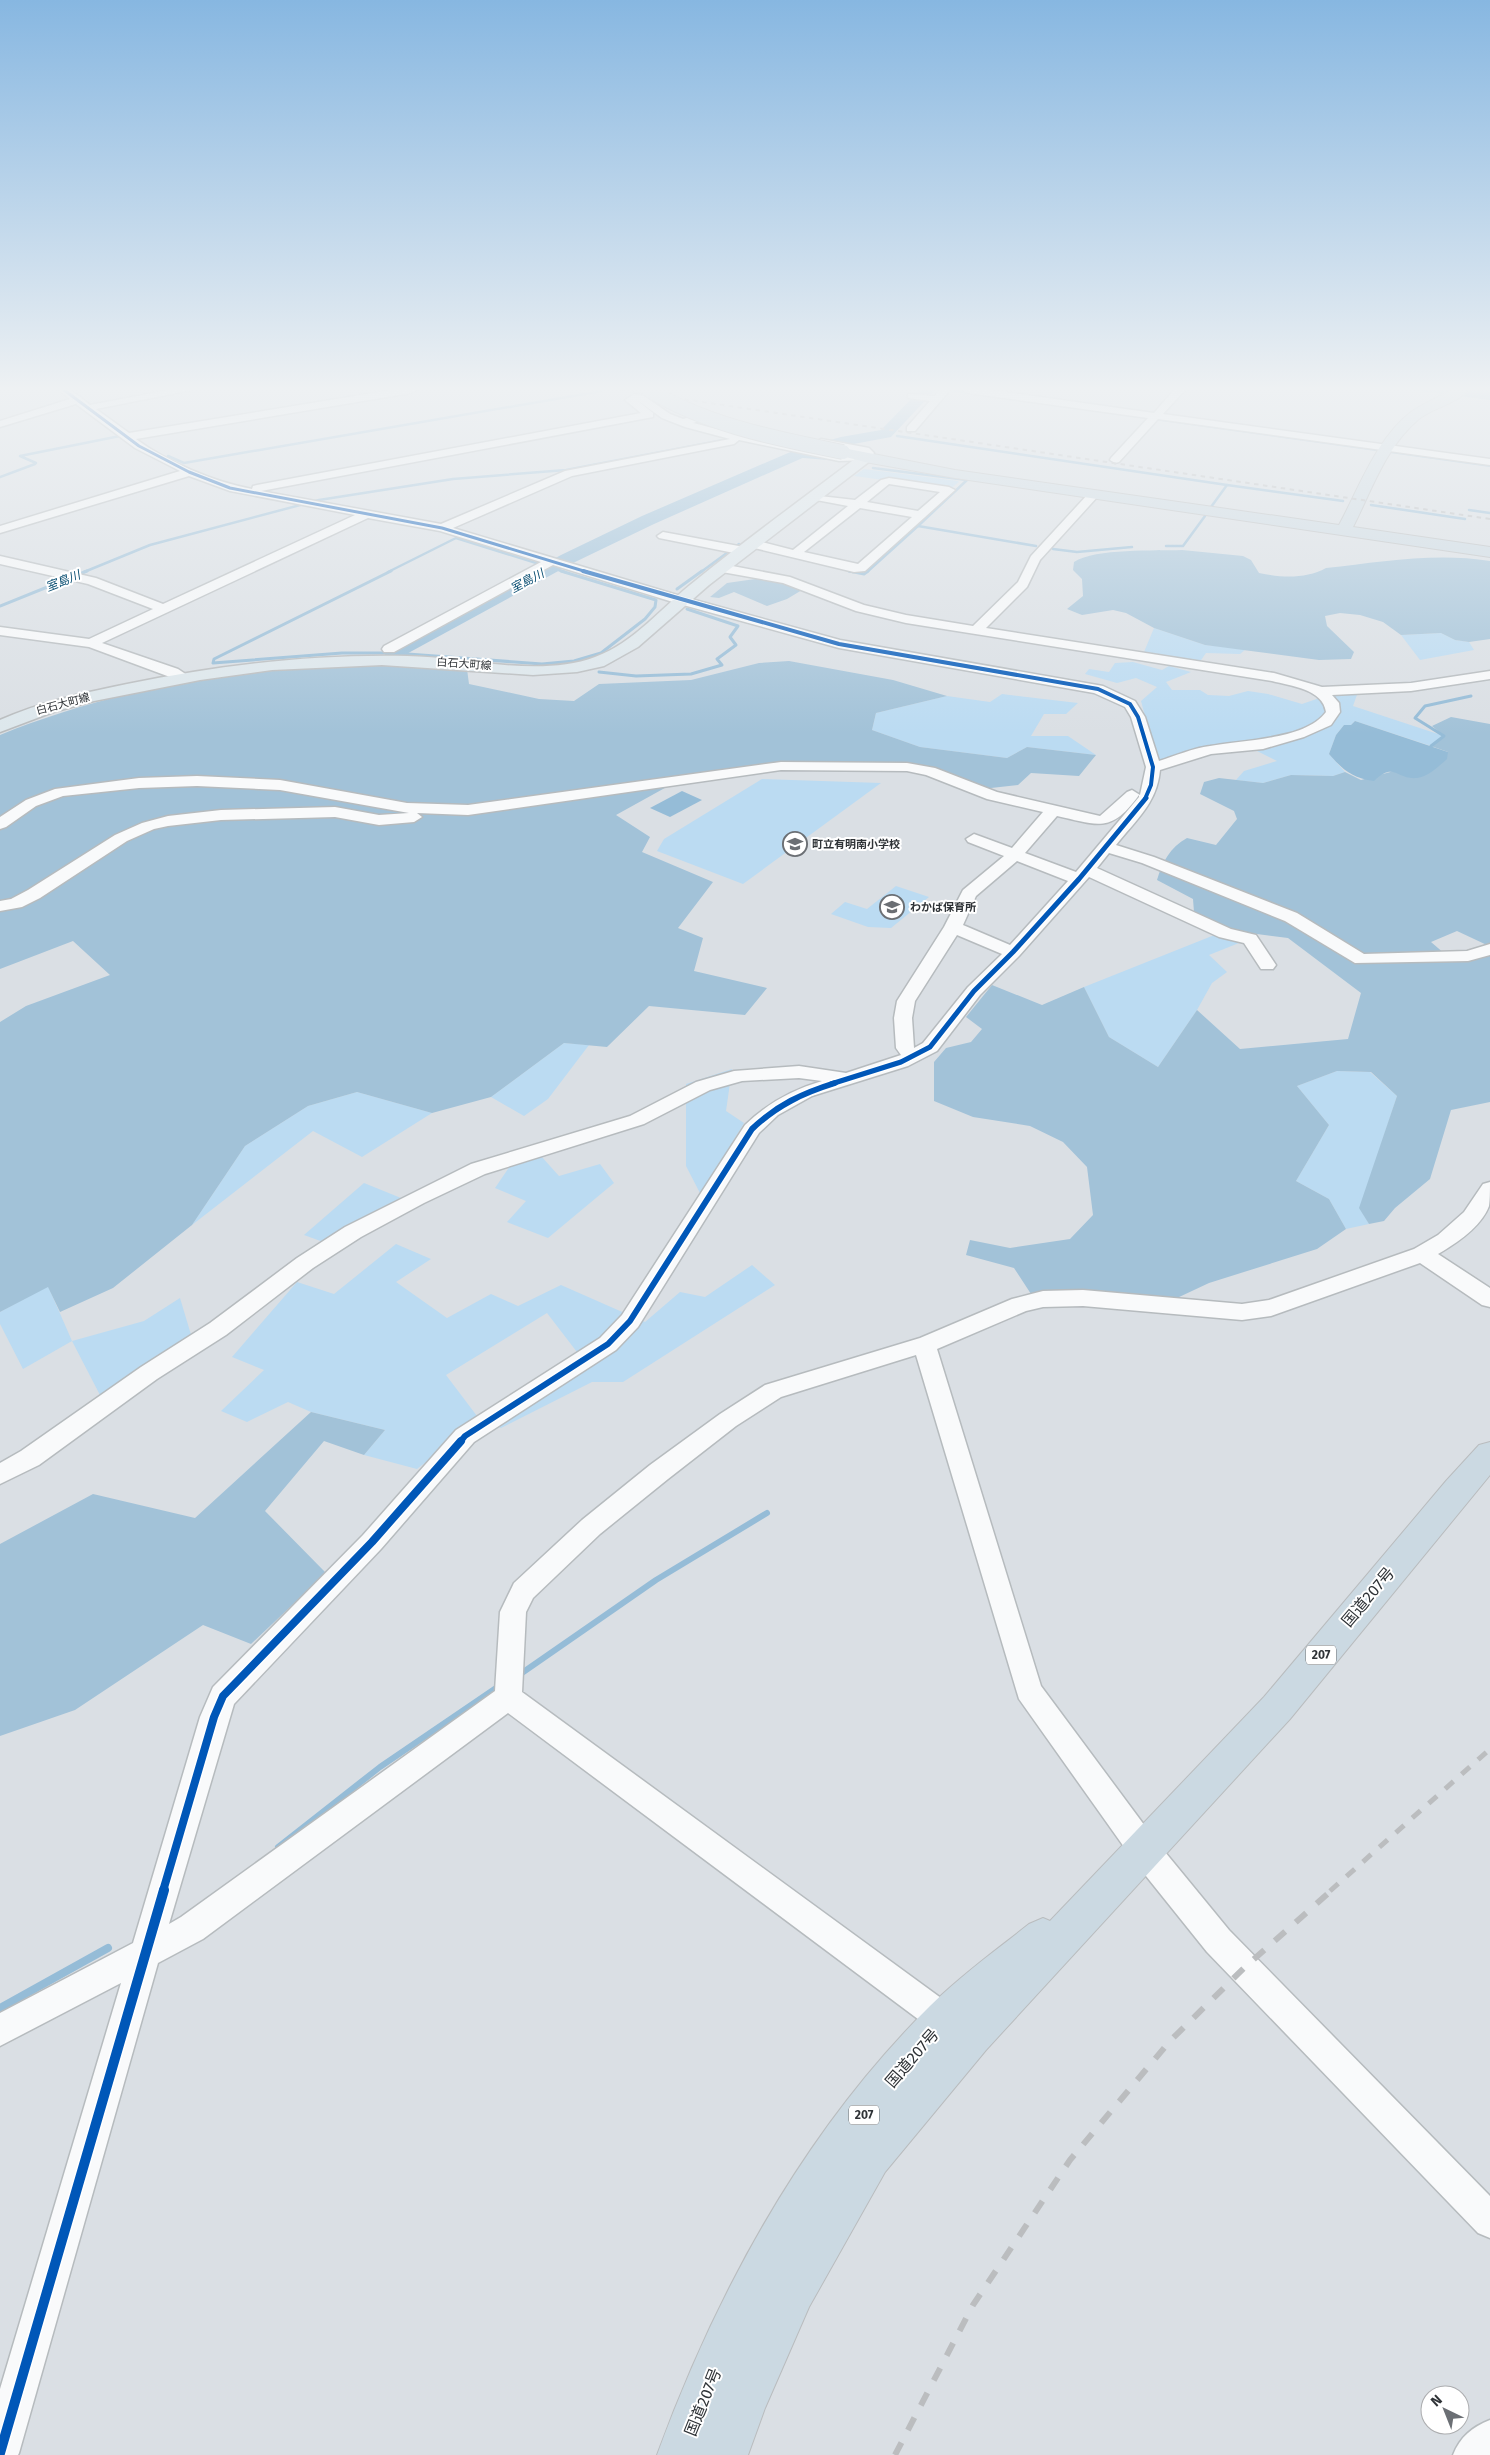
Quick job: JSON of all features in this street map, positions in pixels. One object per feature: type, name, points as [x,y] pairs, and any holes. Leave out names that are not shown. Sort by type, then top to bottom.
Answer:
[{"type":"highway","points":[[1162,505],[1490,552]]},
{"type":"highway","points":[[1344,530],[1358,505]]},
{"type":"highway","name":"国道207号","points":[[723,2455],[743,2402],[792,2291],[869,2156],[971,2035],[1277,1708],[1457,1490],[1490,1454]]},
{"type":"highway","name":"国道207号","points":[[682,2455],[710,2381],[759,2282],[810,2192],[874,2101],[945,2020],[1145,1851]]},
{"type":"main road","name":"白石大町線","points":[[0,727],[28,714],[59,704],[183,677],[262,664],[334,659],[420,661],[540,669],[576,667],[598,662],[622,652],[680,600],[722,568],[740,549],[804,505]]},
{"type":"street","points":[[0,530],[83,505]]},
{"type":"street","points":[[0,2453],[214,1717],[223,1696],[372,1542],[465,1436],[608,1344],[630,1321],[752,1129],[771,1111],[805,1092],[912,1057],[930,1047],[974,991],[1013,952],[1083,874],[1146,798],[1153,772],[1138,717],[1130,704],[1098,689],[839,644],[680,600],[564,565],[547,564],[442,528],[321,505]]},
{"type":"street","points":[[442,528],[496,505]]},
{"type":"street","points":[[795,554],[856,505]]},
{"type":"street","points":[[860,505],[921,515]]},
{"type":"street","points":[[663,536],[740,549],[795,554],[861,568],[933,505]]},
{"type":"street","points":[[975,631],[1024,584],[1036,559],[1084,505]]},
{"type":"street","points":[[91,644],[369,513]]},
{"type":"street","points":[[0,560],[75,576],[164,609]]},
{"type":"street","points":[[389,649],[547,564]]},
{"type":"street","points":[[722,568],[786,580],[860,608],[975,631],[1044,640],[1274,677],[1321,691],[1411,687],[1490,675]]},
{"type":"street","points":[[0,631],[91,644],[174,672],[183,677]]},
{"type":"street","points":[[0,824],[31,803],[60,792],[139,783],[197,781],[280,785],[407,808],[468,810],[781,766],[907,767],[923,770],[977,791],[1092,820],[1109,818],[1128,801],[1144,779],[1153,772],[1210,750],[1263,745],[1299,734],[1326,722],[1333,712],[1332,703],[1321,691]]},
{"type":"street","points":[[0,906],[16,903],[34,894],[121,838],[148,826],[168,821],[221,816],[336,812],[379,820],[463,814],[468,810]]},
{"type":"street","points":[[912,1057],[905,1048],[903,1018],[906,1001],[916,981],[953,927],[969,894],[1015,855],[1054,811]]},
{"type":"street","points":[[974,840],[1015,855],[1083,874],[1225,933],[1250,939],[1267,965]]},
{"type":"street","points":[[1106,847],[1148,860],[1291,917],[1348,953],[1361,959],[1468,956],[1490,949]]},
{"type":"street","points":[[953,927],[1013,952]]},
{"type":"street","points":[[0,1474],[30,1458],[150,1373],[218,1329],[305,1263],[353,1232],[478,1169],[636,1120],[702,1086],[741,1075],[799,1072],[846,1078]]},
{"type":"street","points":[[508,1697],[513,1612],[523,1591],[591,1526],[667,1466],[773,1391],[909,1348],[924,1345],[1020,1305],[1043,1299],[1083,1298],[1242,1312],[1271,1308],[1422,1254],[1446,1240],[1471,1217],[1490,1189]]},
{"type":"street","points":[[1422,1254],[1490,1299]]},
{"type":"street","points":[[924,1345],[1029,1691],[1145,1851],[1218,1941],[1490,2220]]},
{"type":"street","points":[[0,2030],[192,1928],[508,1697]]},
{"type":"street","points":[[508,1697],[945,2020]]},
{"type":"street","points":[[1472,2455],[1490,2439]]},
{"type":"shaded area","points":[[1182,550],[1243,556],[1251,560],[1259,573],[1285,577],[1302,576],[1326,568],[1408,559],[1449,557],[1490,561],[1490,639],[1469,642],[1455,640],[1441,633],[1401,635],[1383,622],[1360,615],[1340,613],[1325,616],[1327,626],[1354,652],[1351,659],[1319,660],[1205,645],[1154,628],[1126,613],[1113,610],[1082,615],[1067,609],[1083,596],[1082,579],[1073,570],[1074,562],[1096,554],[1111,552]]},
{"type":"shaded area","points":[[762,578],[785,583],[802,590],[787,599],[767,606],[734,592],[719,598],[710,597],[727,583]]},
{"type":"shaded area","points":[[1154,628],[1205,645],[1246,649],[1240,654],[1206,653],[1199,663],[1144,652]]},
{"type":"shaded area","points":[[1441,633],[1455,640],[1469,642],[1474,650],[1420,660],[1401,635]]},
{"type":"shaded area","points":[[789,661],[893,680],[947,696],[876,713],[872,730],[920,747],[1007,758],[1027,747],[1096,755],[1079,776],[1031,773],[1018,785],[982,789],[927,773],[905,770],[782,769],[672,784],[616,815],[650,837],[642,852],[713,882],[678,928],[703,938],[694,971],[767,988],[745,1015],[649,1006],[607,1047],[564,1043],[491,1097],[432,1113],[357,1092],[308,1106],[245,1146],[192,1225],[113,1288],[60,1312],[48,1287],[0,1312],[0,1022],[26,1006],[110,975],[73,941],[0,969],[0,735],[64,712],[130,693],[197,679],[265,669],[315,665],[366,665],[467,669],[469,684],[539,699],[574,701],[599,684],[691,680],[759,663]]},
{"type":"shaded area","points":[[1133,662],[1162,670],[1169,666],[1191,672],[1166,682],[1172,690],[1200,690],[1208,695],[1229,696],[1248,691],[1268,694],[1302,704],[1334,693],[1358,692],[1353,706],[1444,736],[1431,746],[1355,721],[1351,725],[1344,725],[1336,735],[1329,754],[1345,772],[1333,776],[1291,775],[1263,783],[1236,780],[1244,771],[1277,761],[1245,745],[1157,762],[1141,701],[1157,687],[1136,678],[1117,683],[1085,674],[1089,669],[1109,672],[1115,663]]},
{"type":"shaded area","points":[[1002,694],[1078,703],[1066,714],[1044,714],[1031,736],[1068,736],[1096,755],[1027,747],[1007,758],[920,747],[872,730],[876,713],[947,696],[990,702]]},
{"type":"shaded area","points":[[1451,717],[1490,724],[1490,1102],[1451,1110],[1430,1179],[1395,1208],[1384,1221],[1369,1224],[1359,1208],[1397,1096],[1371,1072],[1337,1071],[1297,1086],[1329,1125],[1296,1181],[1329,1199],[1346,1229],[1317,1249],[1209,1283],[1177,1298],[1075,1289],[1031,1294],[1014,1268],[966,1255],[970,1240],[1010,1248],[1070,1239],[1093,1215],[1087,1167],[1063,1142],[1030,1126],[973,1117],[934,1101],[934,1062],[946,1048],[971,1042],[982,1029],[966,1017],[992,985],[1042,1005],[1084,987],[1109,1037],[1158,1067],[1197,1010],[1240,1049],[1348,1039],[1361,993],[1288,938],[1227,930],[1194,912],[1193,899],[1157,880],[1161,868],[1171,851],[1181,842],[1187,838],[1216,845],[1237,819],[1234,811],[1200,794],[1204,782],[1219,778],[1263,783],[1291,775],[1333,776],[1345,772],[1361,780],[1394,771],[1406,776],[1448,752],[1431,746],[1444,736],[1432,726]],"holes":[[[1457,931],[1489,946],[1452,960],[1431,942]]]},
{"type":"shaded area","points":[[1355,721],[1448,752],[1447,759],[1437,768],[1417,778],[1387,772],[1374,781],[1360,778],[1344,769],[1329,754],[1336,735],[1344,725],[1351,725]]},
{"type":"shaded area","points":[[762,779],[881,783],[743,884],[657,851],[664,839]]},
{"type":"shaded area","points":[[682,791],[702,800],[670,817],[650,808]]},
{"type":"shaded area","points":[[896,886],[929,897],[891,928],[868,927],[831,914],[845,902],[867,909]]},
{"type":"shaded area","points":[[1227,930],[1239,943],[1209,955],[1227,972],[1212,983],[1197,1010],[1158,1067],[1109,1037],[1084,987]]},
{"type":"shaded area","points":[[564,1043],[589,1045],[548,1099],[524,1116],[491,1097]]},
{"type":"shaded area","points":[[732,1069],[726,1111],[744,1123],[701,1195],[686,1166],[686,1084]]},
{"type":"shaded area","points":[[1337,1071],[1370,1072],[1397,1096],[1360,1208],[1369,1224],[1346,1229],[1329,1199],[1296,1181],[1329,1125],[1297,1086]]},
{"type":"shaded area","points":[[357,1092],[432,1113],[362,1157],[313,1131],[192,1225],[245,1146],[308,1106]]},
{"type":"shaded area","points":[[541,1156],[559,1176],[600,1164],[614,1183],[548,1238],[507,1222],[526,1201],[495,1188],[510,1166]]},
{"type":"shaded area","points":[[364,1183],[406,1200],[326,1243],[304,1235]]},
{"type":"shaded area","points":[[396,1244],[431,1259],[396,1282],[447,1318],[491,1294],[518,1306],[561,1285],[645,1322],[680,1292],[705,1297],[752,1265],[775,1285],[623,1382],[592,1382],[501,1428],[480,1420],[417,1469],[364,1455],[385,1430],[311,1412],[288,1402],[247,1422],[221,1411],[264,1370],[232,1357],[297,1282],[334,1294]],"holes":[[[547,1313],[580,1356],[480,1420],[446,1375]]]},
{"type":"shaded area","points":[[48,1286],[72,1341],[23,1369],[0,1324],[0,1312]]},
{"type":"shaded area","points":[[180,1298],[192,1338],[101,1397],[72,1341],[144,1321]]},
{"type":"shaded area","points":[[311,1412],[385,1430],[364,1455],[324,1441],[265,1511],[326,1573],[251,1644],[203,1625],[75,1710],[0,1736],[0,1544],[93,1494],[195,1518]]},
{"type":"waterway","name":"室島川","points":[[84,572],[150,545],[302,505]]},
{"type":"waterway","name":"室島川","points":[[394,653],[567,559],[683,505]]},
{"type":"waterway","points":[[918,526],[941,505]]},
{"type":"waterway","points":[[1371,505],[1465,519]]},
{"type":"waterway","points":[[1469,510],[1490,513]]},
{"type":"waterway","points":[[1166,546],[1183,546],[1205,516]]},
{"type":"waterway","points":[[867,572],[918,526]]},
{"type":"waterway","points":[[918,526],[1036,546]]},
{"type":"waterway","points":[[388,572],[456,538],[565,572]]},
{"type":"waterway","points":[[701,572],[739,544]]},
{"type":"waterway","points":[[1053,549],[1077,552],[1132,547]]},
{"type":"waterway","name":"室島川","points":[[0,606],[87,571]]},
{"type":"waterway","name":"室島川","points":[[391,571],[214,659],[213,663],[342,653],[394,653],[542,664],[574,661],[601,653],[645,619],[655,607],[656,600],[561,571]]},
{"type":"waterway","points":[[677,589],[702,571]]},
{"type":"waterway","points":[[853,572],[849,571],[864,574],[868,571]]},
{"type":"waterway","points":[[599,672],[636,676],[691,674],[722,665],[717,659],[736,645],[730,637],[738,626],[687,609]]},
{"type":"waterway","points":[[1431,746],[1444,736],[1415,718],[1425,706],[1471,696]]},
{"type":"waterway","points":[[519,1675],[656,1580],[767,1513]]},
{"type":"waterway","points":[[278,1847],[380,1767],[499,1686]]},
{"type":"waterway","points":[[0,2008],[108,1948]]},
{"type":"railway","points":[[1393,505],[1490,519]]},
{"type":"railway","points":[[1330,1891],[1490,1749]]},
{"type":"railway","points":[[895,2455],[973,2305],[1070,2160],[1170,2041],[1244,1968],[1332,1890]]},
{"type":"cycle path","points":[[0,2453],[214,1717],[223,1696],[372,1542],[465,1436],[608,1344],[630,1321],[752,1129],[771,1111],[805,1092],[901,1062],[930,1047],[974,991],[1013,952],[1079,879],[1146,798],[1151,785],[1153,767],[1138,717],[1130,704],[1098,689],[839,644],[680,600],[442,528],[318,505]]},
{"type":"place","name":"町立有明南小学校","points":[[795,844]]},
{"type":"place","name":"わかば保育所","points":[[892,907]]}]
